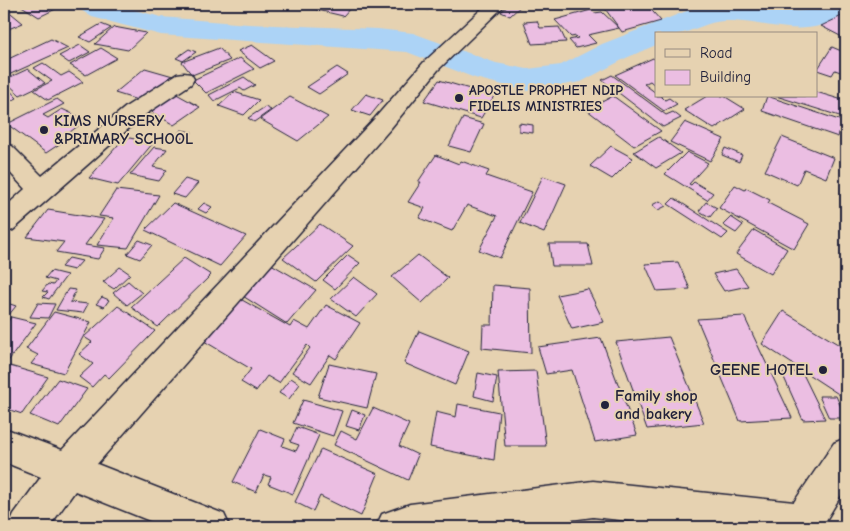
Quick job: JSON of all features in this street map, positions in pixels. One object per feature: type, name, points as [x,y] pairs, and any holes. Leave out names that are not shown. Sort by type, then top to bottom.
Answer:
[{"type":"street","points":[[27,527],[67,471],[383,123],[431,66],[497,4]]},
{"type":"street","points":[[4,223],[116,126],[184,79]]},
{"type":"street","points":[[4,152],[41,190]]},
{"type":"street","points":[[4,445],[211,527]]},
{"type":"street","points":[[405,526],[593,499],[803,524],[843,467]]},
{"type":"building","points":[[66,4],[39,17],[20,5]]},
{"type":"building","points":[[303,4],[353,5],[343,16],[301,6]]},
{"type":"building","points":[[406,4],[434,4],[428,10]]},
{"type":"building","points":[[510,4],[523,4],[510,16],[501,12]]},
{"type":"building","points":[[646,4],[661,21],[622,32],[603,6]]},
{"type":"building","points":[[6,9],[23,23],[6,30],[4,28],[4,10]]},
{"type":"building","points":[[591,10],[594,13],[602,12],[619,28],[588,35],[596,43],[576,48],[569,40],[578,38],[576,36],[571,37],[555,20]]},
{"type":"building","points":[[846,14],[846,39],[821,26]]},
{"type":"building","points":[[537,21],[540,28],[559,27],[566,42],[532,44],[524,22]]},
{"type":"building","points":[[101,24],[111,28],[90,42],[79,37]]},
{"type":"building","points":[[114,27],[146,33],[128,50],[95,44]]},
{"type":"building","points":[[51,39],[68,48],[4,77],[4,61]]},
{"type":"building","points":[[80,45],[90,52],[69,63],[59,56]]},
{"type":"building","points":[[252,45],[274,61],[260,68],[238,51]]},
{"type":"building","points":[[832,47],[846,53],[846,74],[835,70],[832,75],[818,70]]},
{"type":"building","points":[[101,48],[117,58],[86,75],[70,65]]},
{"type":"building","points":[[219,48],[230,60],[192,75],[182,62]]},
{"type":"building","points":[[189,49],[196,52],[183,61],[176,58]]},
{"type":"building","points":[[240,58],[254,69],[206,93],[193,80]]},
{"type":"building","points":[[653,58],[655,59],[655,85],[650,81],[644,84],[655,92],[655,98],[663,98],[665,100],[669,98],[677,104],[664,111],[615,75]]},
{"type":"building","points":[[43,63],[61,76],[69,72],[83,82],[48,100],[34,90],[52,81],[34,68]]},
{"type":"building","points":[[337,67],[348,74],[319,94],[307,87]]},
{"type":"building","points":[[145,68],[173,76],[144,102],[115,93]]},
{"type":"building","points":[[28,69],[45,83],[20,95],[4,80]]},
{"type":"building","points":[[612,75],[666,115],[673,112],[681,118],[663,127],[602,80]]},
{"type":"building","points":[[244,77],[255,85],[244,91],[240,88],[214,101],[209,95]]},
{"type":"building","name":"APOSTLE PROPHET NDIP FIDELIS MINISTRIES","points":[[439,80],[494,96],[481,118],[424,101]]},
{"type":"building","points":[[4,84],[17,98],[4,104]]},
{"type":"building","points":[[171,91],[200,107],[174,125],[145,108]]},
{"type":"building","points":[[234,92],[259,100],[244,115],[219,106]]},
{"type":"building","points":[[818,93],[846,101],[846,118],[782,98],[818,98]]},
{"type":"building","points":[[366,94],[383,100],[370,116],[352,110]]},
{"type":"building","points":[[613,96],[661,131],[634,146],[587,110]]},
{"type":"building","points":[[290,97],[328,117],[298,141],[260,119]]},
{"type":"building","points":[[704,98],[727,98],[745,109],[714,129],[684,110]]},
{"type":"building","points":[[766,98],[773,98],[842,121],[838,137],[762,111]]},
{"type":"building","name":"KIMS NURSERY &PRIMARY SCHOOL","points":[[57,99],[64,104],[43,115],[48,118],[62,109],[86,120],[66,135],[70,137],[46,153],[7,124]]},
{"type":"building","points":[[265,107],[271,110],[254,122],[248,118]]},
{"type":"building","points":[[149,114],[158,118],[148,126],[139,122]]},
{"type":"building","points":[[463,118],[484,124],[471,152],[449,146]]},
{"type":"building","points":[[685,122],[724,139],[710,161],[670,142]]},
{"type":"building","points":[[519,123],[533,125],[533,133],[519,131]]},
{"type":"building","points":[[181,130],[192,132],[187,139],[175,137]]},
{"type":"building","points":[[125,137],[153,143],[118,185],[89,178]]},
{"type":"building","points":[[659,137],[681,153],[656,168],[634,152]]},
{"type":"building","points":[[782,137],[834,158],[826,178],[804,169],[797,185],[765,171]]},
{"type":"building","points":[[611,146],[633,158],[612,179],[590,166]]},
{"type":"building","points":[[154,147],[167,149],[153,167],[167,170],[159,181],[130,175]]},
{"type":"building","points":[[725,148],[742,155],[739,162],[722,155]]},
{"type":"building","points":[[687,152],[708,163],[689,184],[691,185],[694,182],[713,193],[707,200],[665,174]]},
{"type":"building","points":[[436,155],[459,164],[461,161],[489,171],[486,176],[532,192],[500,258],[479,250],[497,216],[467,205],[452,231],[419,218],[425,208],[408,202],[421,182],[418,182]]},
{"type":"building","points":[[543,176],[566,184],[544,233],[520,223]]},
{"type":"building","points":[[185,179],[198,183],[185,198],[172,194]]},
{"type":"building","points":[[735,185],[745,190],[746,188],[770,200],[768,203],[809,224],[794,249],[719,208]]},
{"type":"building","points":[[116,190],[159,195],[128,248],[97,245],[114,218],[99,216]]},
{"type":"building","points":[[674,198],[728,233],[722,239],[668,204]]},
{"type":"building","points":[[660,201],[666,206],[658,210],[652,205]]},
{"type":"building","points":[[706,202],[717,208],[710,217],[699,211]]},
{"type":"building","points":[[173,203],[246,236],[220,266],[145,230]]},
{"type":"building","points":[[204,203],[212,207],[206,213],[198,209]]},
{"type":"building","points":[[48,210],[104,219],[85,245],[105,248],[98,259],[56,252],[64,242],[27,237]]},
{"type":"building","points":[[731,217],[743,225],[736,233],[723,225]]},
{"type":"building","points":[[320,224],[353,246],[316,282],[283,258]]},
{"type":"building","points":[[754,230],[787,249],[771,274],[736,254]]},
{"type":"building","points":[[139,240],[152,245],[140,259],[127,254]]},
{"type":"building","points":[[549,244],[588,244],[593,266],[552,266]]},
{"type":"building","points":[[348,255],[360,263],[335,289],[323,280]]},
{"type":"building","points":[[418,255],[448,278],[422,303],[392,277]]},
{"type":"building","points":[[69,258],[82,261],[74,270],[61,267]]},
{"type":"building","points":[[184,258],[211,275],[158,327],[131,307]]},
{"type":"building","points":[[678,262],[690,289],[657,291],[645,264]]},
{"type":"building","points":[[271,264],[316,290],[287,324],[238,293]]},
{"type":"building","points":[[120,267],[130,274],[114,289],[103,282]]},
{"type":"building","points":[[736,269],[748,286],[724,291],[713,274]]},
{"type":"building","points":[[51,271],[67,275],[49,299],[43,297],[48,292],[42,291],[48,284],[53,285],[56,281],[45,278]]},
{"type":"building","points":[[354,277],[377,294],[356,317],[331,299]]},
{"type":"building","points":[[128,281],[142,293],[127,305],[113,293]]},
{"type":"building","points":[[493,285],[530,288],[531,353],[482,348],[483,325],[492,325]]},
{"type":"building","points":[[68,289],[76,290],[70,302],[88,304],[83,313],[56,310]]},
{"type":"building","points":[[588,289],[604,322],[572,329],[557,295]]},
{"type":"building","points":[[235,296],[290,327],[294,321],[309,329],[326,305],[360,323],[336,359],[330,355],[311,383],[292,372],[310,348],[307,345],[279,383],[267,376],[256,391],[241,382],[251,369],[204,341]]},
{"type":"building","points":[[102,297],[109,300],[104,307],[96,304]]},
{"type":"building","points":[[4,302],[16,306],[4,321]]},
{"type":"building","points":[[38,303],[55,304],[48,318],[30,317]]},
{"type":"building","points":[[118,306],[155,331],[109,378],[104,374],[92,387],[79,377],[93,364],[79,354],[92,342],[84,337]]},
{"type":"building","name":"GEENE HOTEL","points":[[783,311],[846,349],[846,390],[843,397],[762,344]]},
{"type":"building","points":[[54,312],[91,322],[64,373],[31,364],[38,355],[26,349]]},
{"type":"building","points":[[744,316],[792,418],[740,421],[697,319]]},
{"type":"building","points":[[11,317],[36,323],[4,367],[4,337],[6,334],[4,333],[4,327]]},
{"type":"building","points":[[419,331],[469,351],[455,385],[404,363]]},
{"type":"building","points":[[669,337],[704,423],[647,429],[616,342]]},
{"type":"building","name":"Family shop and bakery","points":[[601,338],[637,435],[595,442],[572,370],[546,374],[538,347]]},
{"type":"building","points":[[329,364],[376,374],[367,408],[318,397]]},
{"type":"building","points":[[10,366],[48,377],[22,414],[4,408],[4,374]]},
{"type":"building","points":[[536,371],[546,446],[505,446],[498,372]]},
{"type":"building","points":[[802,372],[825,419],[803,420],[782,373]]},
{"type":"building","points":[[478,373],[497,377],[493,401],[474,396]]},
{"type":"building","points":[[291,378],[300,384],[289,399],[279,393]]},
{"type":"building","points":[[58,379],[87,389],[59,427],[30,415]]},
{"type":"building","points":[[819,396],[836,396],[846,418],[829,418]]},
{"type":"building","points":[[303,400],[342,411],[333,436],[293,423]]},
{"type":"building","points":[[458,404],[499,412],[494,460],[430,447],[436,412],[456,417]]},
{"type":"building","points":[[373,408],[409,424],[399,446],[418,455],[408,480],[334,445],[341,431],[357,439]]},
{"type":"building","points":[[352,410],[365,415],[359,430],[346,426]]},
{"type":"building","points":[[297,427],[319,435],[293,494],[268,484],[271,477],[264,475],[256,492],[233,482],[260,429],[285,439],[282,446],[296,451],[299,445],[290,442]]},
{"type":"building","points":[[321,449],[378,474],[361,516],[320,496],[313,511],[295,502]]},
{"type":"building","points":[[638,517],[675,525],[675,527],[638,527]]},
{"type":"waterway","points":[[91,4],[103,11],[161,26],[248,33],[378,39],[413,43],[487,71],[527,80],[569,75],[614,51],[655,34]]},
{"type":"waterway","points":[[659,32],[702,14],[725,12],[798,20],[821,17],[840,4]]},
{"type":"place","name":"APOSTLE PROPHET NDIP FIDELIS MINISTRIES","points":[[459,98]]},
{"type":"place","name":"KIMS NURSERY &PRIMARY SCHOOL","points":[[44,130]]},
{"type":"place","name":"GEENE HOTEL","points":[[823,370]]},
{"type":"place","name":"Family shop and bakery","points":[[605,405]]}]
